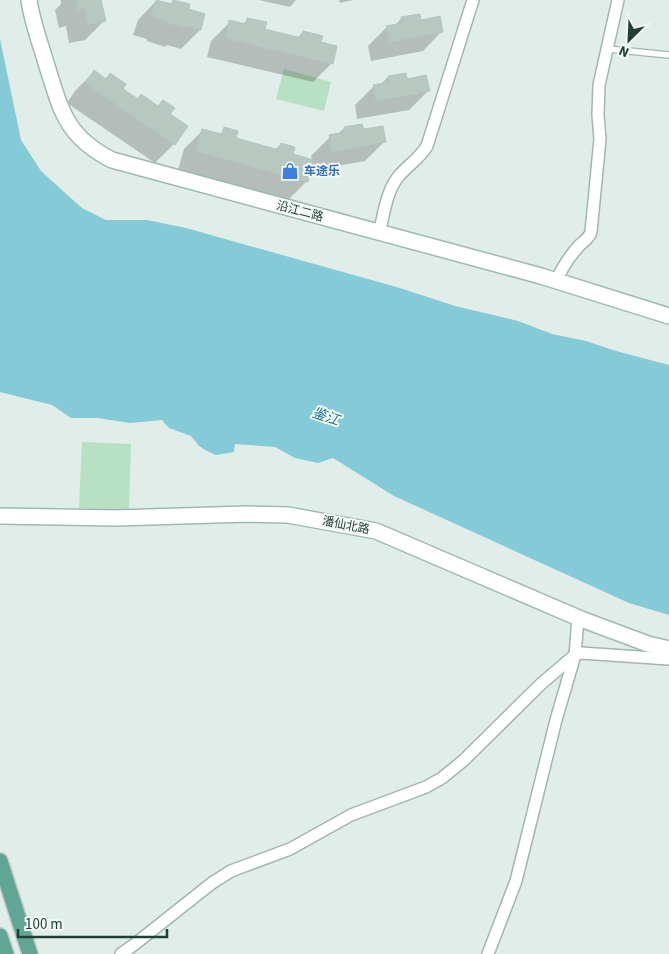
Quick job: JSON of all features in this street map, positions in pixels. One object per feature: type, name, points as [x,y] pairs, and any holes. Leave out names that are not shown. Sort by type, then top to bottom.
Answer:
[{"type":"main road","points":[[0,861],[30,954]]},
{"type":"main road","points":[[0,936],[6,954]]},
{"type":"street","name":"沿江二路","points":[[29,0],[32,17],[62,113],[77,135],[98,153],[112,160],[556,281],[669,316]]},
{"type":"street","points":[[379,233],[390,191],[396,180],[418,159],[427,146],[473,0]]},
{"type":"street","points":[[556,281],[567,260],[592,232],[600,138],[598,115],[599,85],[618,0]]},
{"type":"street","name":"潘仙北路","points":[[0,516],[116,518],[247,514],[288,515],[351,526],[376,531],[578,618],[648,644],[669,649]]},
{"type":"street","points":[[488,954],[516,881],[556,720],[575,655],[578,618]]},
{"type":"street","points":[[121,954],[212,882],[231,871],[290,849],[352,816],[426,787],[442,778],[464,760],[542,683],[575,655],[581,653],[669,659]]},
{"type":"lane","points":[[608,49],[669,55]]},
{"type":"green space","points":[[284,69],[331,82],[324,111],[276,99]]},
{"type":"green space","points":[[82,442],[131,444],[129,510],[79,508]]},
{"type":"water","name":"鉴江","points":[[0,39],[21,140],[41,171],[82,208],[106,220],[147,220],[186,228],[400,288],[455,306],[518,321],[552,334],[586,341],[669,365],[669,615],[629,603],[394,496],[333,458],[318,463],[295,458],[275,447],[235,444],[234,452],[216,455],[199,446],[191,436],[169,428],[162,420],[130,423],[98,418],[71,418],[52,405],[0,392]]},
{"type":"building","points":[[76,0],[101,0],[106,21],[88,25],[84,8],[78,10]]},
{"type":"building","points":[[156,0],[172,4],[173,0],[190,4],[189,9],[205,14],[201,30],[186,26],[185,28],[151,16]]},
{"type":"building","points":[[420,14],[421,20],[440,16],[443,32],[390,42],[386,26],[402,23],[401,17]]},
{"type":"building","points":[[247,18],[267,22],[265,29],[301,38],[303,31],[323,36],[321,42],[337,46],[333,64],[225,38],[229,20],[246,24]]},
{"type":"building","points":[[94,70],[106,79],[110,73],[126,84],[123,89],[138,99],[141,94],[158,106],[163,100],[175,108],[170,114],[188,126],[175,145],[85,83]]},
{"type":"building","points":[[406,73],[407,79],[426,75],[430,91],[376,101],[373,85],[389,82],[388,76]]},
{"type":"building","points":[[362,124],[364,129],[383,126],[386,142],[332,152],[329,135],[345,132],[344,127]]},
{"type":"building","points":[[224,127],[238,131],[236,138],[279,150],[281,143],[295,147],[293,154],[314,160],[308,182],[196,151],[202,129],[222,134]]},
{"type":"place","name":"车途乐","points":[[290,171]]}]
